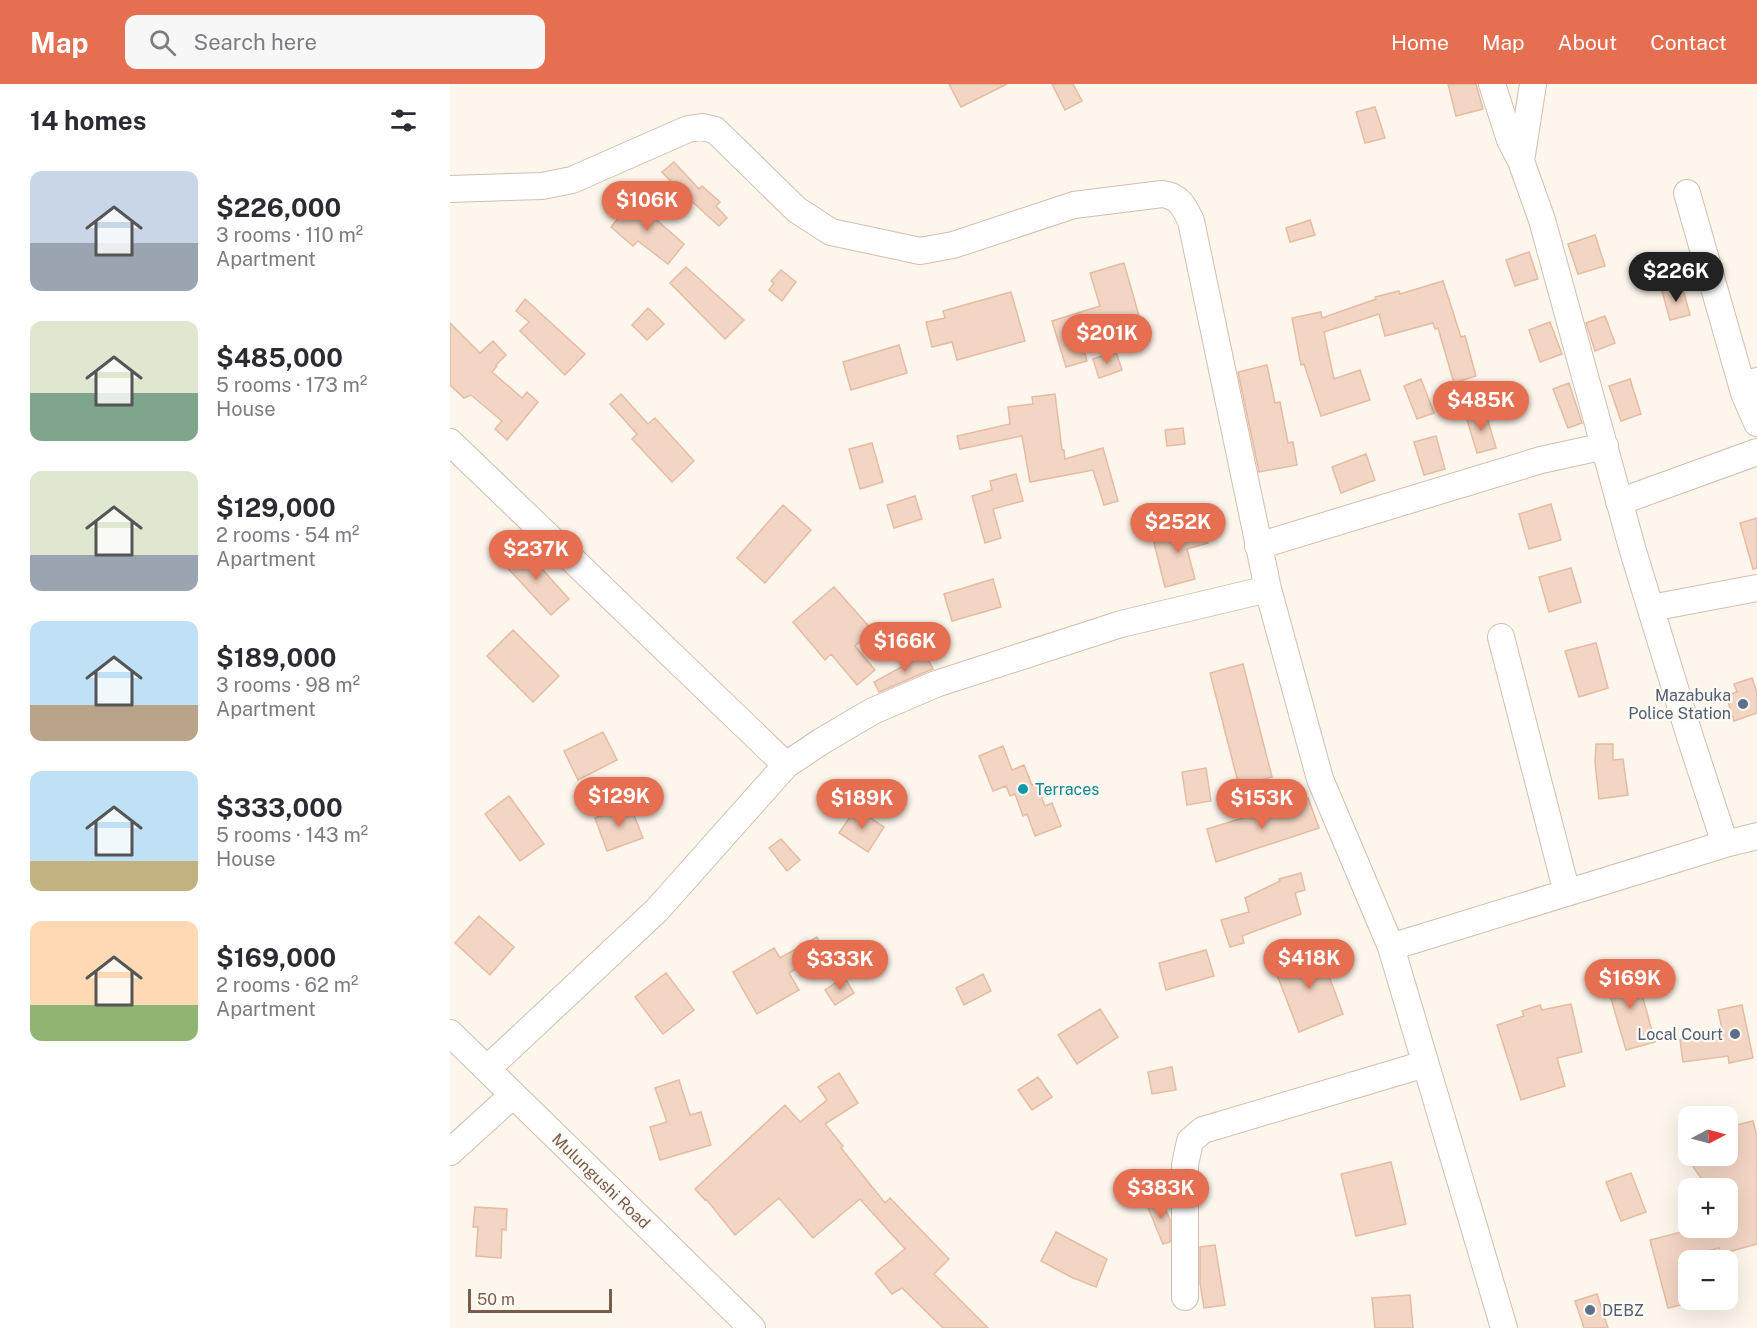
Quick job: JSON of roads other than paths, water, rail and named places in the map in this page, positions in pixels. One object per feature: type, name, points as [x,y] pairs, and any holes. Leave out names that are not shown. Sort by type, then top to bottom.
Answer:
[{"type":"street","points":[[1391,947],[1745,842],[1651,608],[1619,502],[1542,220],[1521,161],[1510,140],[1492,84]]},
{"type":"street","points":[[1521,161],[1533,84]]},
{"type":"street","points":[[450,189],[542,186],[572,180],[680,132],[702,127],[715,130],[796,210],[831,232],[920,251],[953,245],[1074,205],[1162,194],[1172,195],[1180,200],[1191,221],[1268,590],[1320,779],[1391,947],[1504,1328]]},
{"type":"street","points":[[1687,193],[1750,387],[1757,423]]},
{"type":"street","points":[[450,442],[786,765]]},
{"type":"street","points":[[1258,546],[1541,460],[1605,446]]},
{"type":"street","points":[[1619,502],[1757,452]]},
{"type":"street","points":[[1651,608],[1757,588]]},
{"type":"street","points":[[487,1069],[657,910],[786,765],[822,741],[873,711],[936,684],[1122,624],[1268,590]]},
{"type":"street","points":[[1501,637],[1567,893]]},
{"type":"street","name":"Mulungushi Road","points":[[450,1033],[752,1328]]},
{"type":"street","points":[[1185,1297],[1185,1166],[1191,1141],[1203,1130],[1425,1064]]},
{"type":"street","points":[[450,1152],[513,1095]]},
{"type":"place","name":"Mazabuka Police Station","points":[[1743,704]]},
{"type":"place","name":"Terraces","points":[[1023,789]]},
{"type":"place","name":"Local Court","points":[[1735,1034]]},
{"type":"place","name":"DEBZ","points":[[1590,1310]]}]
